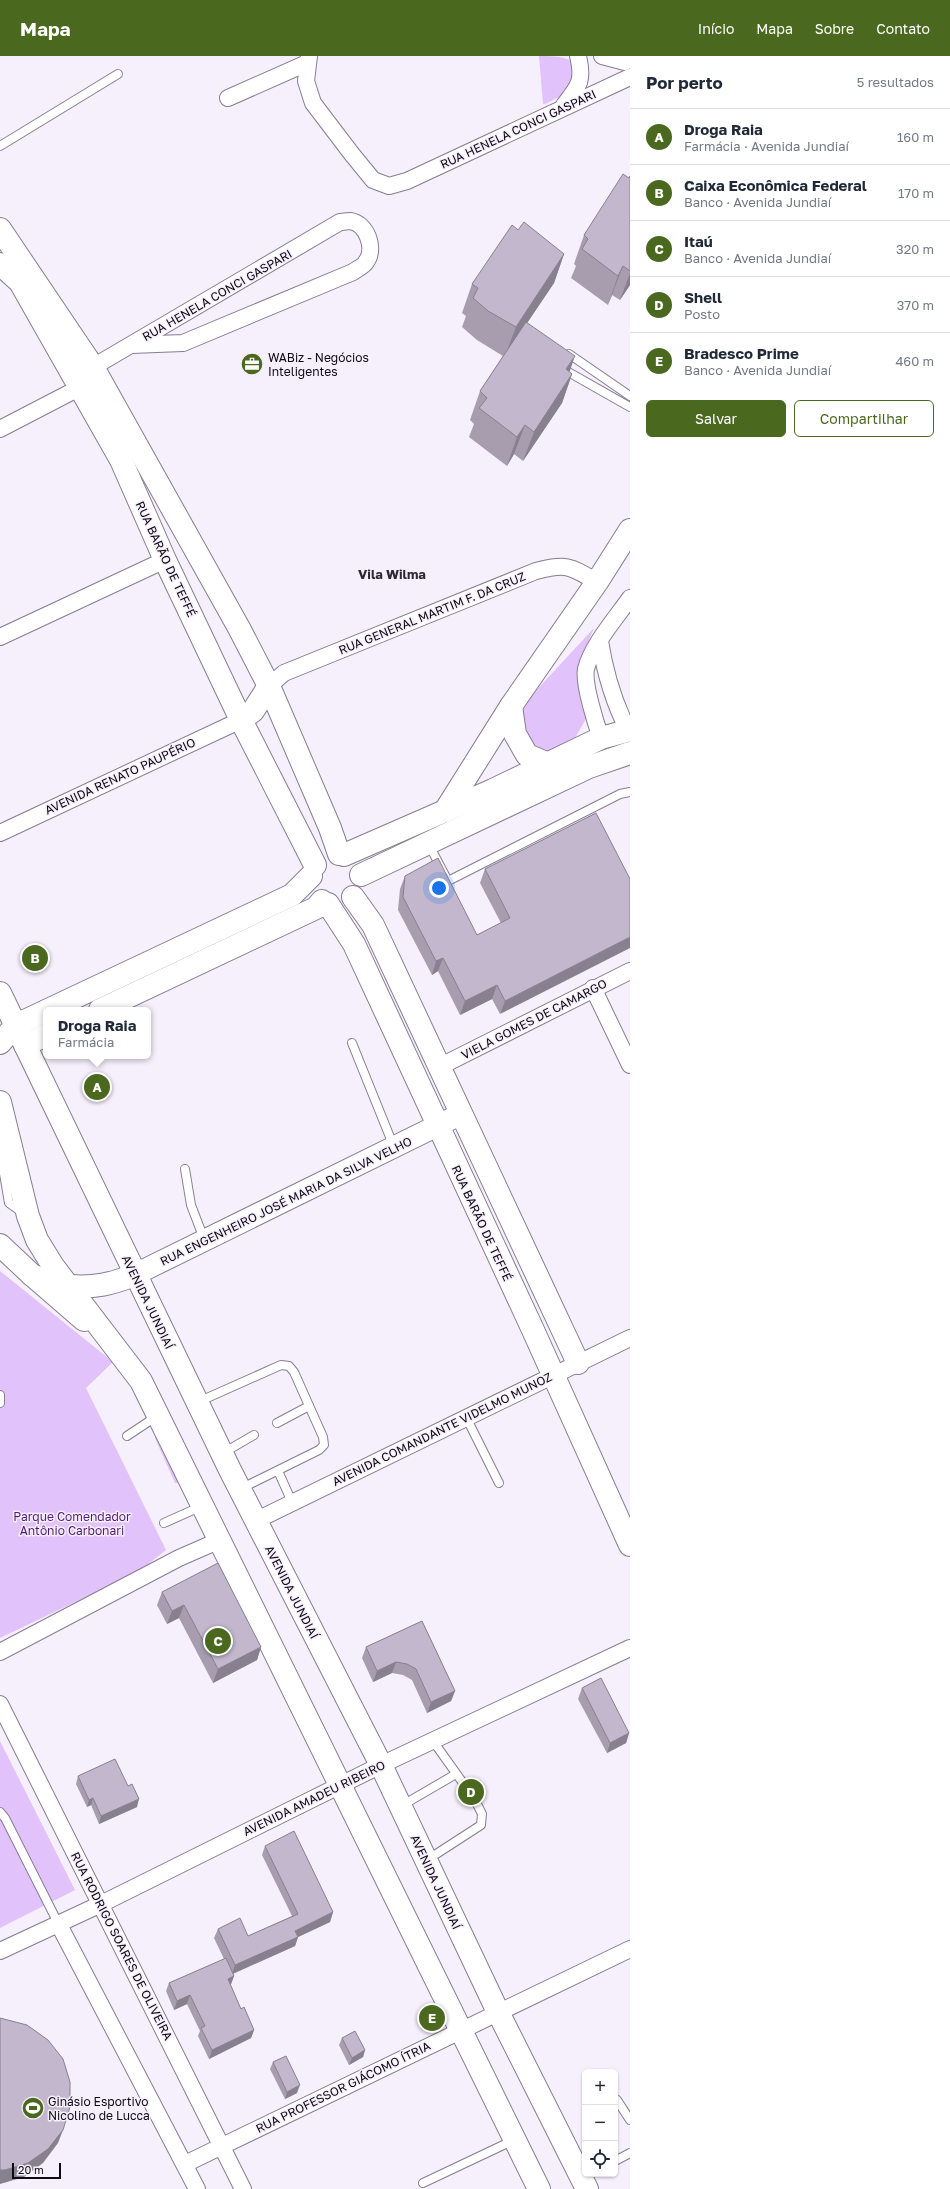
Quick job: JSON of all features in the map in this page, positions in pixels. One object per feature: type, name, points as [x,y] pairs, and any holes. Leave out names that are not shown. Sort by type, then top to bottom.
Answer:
[{"type":"main road","points":[[0,229],[32,274],[93,367],[188,536],[270,686],[342,855],[355,863],[360,875],[360,887],[354,897],[342,904],[325,902],[313,890],[313,870]]},
{"type":"main road","name":"RUA BARÃO DE TEFFÉ","points":[[0,264],[20,282],[76,384],[121,460],[165,560],[313,870]]},
{"type":"main road","points":[[76,384],[101,405],[123,432],[139,448]]},
{"type":"main road","points":[[360,875],[423,832],[445,811],[511,706],[597,582],[630,530]]},
{"type":"main road","points":[[165,560],[176,553],[188,536]]},
{"type":"main road","points":[[241,720],[253,711],[270,686]]},
{"type":"main road","points":[[511,706],[515,734],[527,755],[546,763]]},
{"type":"main road","points":[[445,811],[601,738],[629,730]]},
{"type":"main road","points":[[53,1007],[292,895],[326,856],[342,855],[423,832],[589,767],[630,753]]},
{"type":"main road","points":[[354,897],[373,924],[438,1067],[578,1363]]},
{"type":"main road","points":[[106,1007],[316,908],[325,902]]},
{"type":"main road","name":"RUA BARÃO DE TEFFÉ","points":[[325,902],[354,944],[437,1127],[533,1330],[630,1545]]},
{"type":"main road","name":"AVENIDA JUNDIAÍ","points":[[0,993],[134,1275],[197,1403],[380,1765],[498,2012],[587,2181]]},
{"type":"main road","points":[[0,1043],[16,1025],[43,1012]]},
{"type":"main road","points":[[25,1045],[43,1036]]},
{"type":"main road","points":[[0,1102],[3,1128],[28,1216],[37,1240],[53,1266],[120,1351],[140,1381],[158,1415],[218,1540],[341,1785],[460,2031],[539,2189]]},
{"type":"main road","points":[[0,1246],[120,1351]]},
{"type":"main road","points":[[32,1275],[58,1286],[93,1288],[116,1283],[134,1275]]},
{"type":"main road","points":[[533,1330],[545,1336],[567,1339]]},
{"type":"street","points":[[564,106],[578,88],[582,72],[578,56]]},
{"type":"street","points":[[602,56],[628,67]]},
{"type":"street","points":[[228,98],[308,60]]},
{"type":"street","name":"RUA HENELA CONCI GASPARI","points":[[308,60],[306,81],[313,103],[372,180],[389,186],[407,181],[564,106],[628,67]]},
{"type":"street","name":"RUA HENELA CONCI GASPARI","points":[[0,429],[76,384],[93,367],[340,222],[350,221],[361,227],[368,236],[370,249],[366,262],[353,272],[183,343],[131,345]]},
{"type":"street","points":[[0,637],[165,560]]},
{"type":"street","name":"RUA GENERAL MARTIM F. DA CRUZ","points":[[270,686],[284,673],[536,571],[557,565],[573,568],[597,582]]},
{"type":"street","points":[[601,738],[592,709],[586,670],[600,640],[630,598]]},
{"type":"street","points":[[600,640],[604,670],[616,708],[629,730]]},
{"type":"street","name":"AVENIDA RENATO PAUPÉRIO","points":[[0,833],[241,720]]},
{"type":"street","name":"VIELA GOMES DE CAMARGO","points":[[438,1067],[593,988],[630,971]]},
{"type":"street","points":[[593,988],[630,1065]]},
{"type":"street","name":"RUA ENGENHEIRO JOSÉ MARIA DA SILVA VELHO","points":[[134,1275],[461,1114]]},
{"type":"street","name":"AVENIDA COMANDANTE VIDELMO MUNOZ","points":[[256,1521],[292,1502],[630,1338]]},
{"type":"street","points":[[0,1652],[179,1558],[218,1540]]},
{"type":"street","name":"AVENIDA AMADEU RIBEIRO","points":[[0,1951],[101,1904],[380,1765],[630,1648]]},
{"type":"street","name":"RUA RODRIGO SOARES DE OLIVEIRA","points":[[0,1704],[243,2189]]},
{"type":"street","points":[[58,1923],[197,2189]]},
{"type":"street","name":"RUA PROFESSOR GIÁCOMO ÍTRIA","points":[[185,2164],[630,1949]]},
{"type":"lane","points":[[0,146],[118,74]]},
{"type":"lane","points":[[569,354],[630,396]]},
{"type":"lane","points":[[559,366],[630,407]]},
{"type":"lane","points":[[423,832],[448,882],[620,794],[630,792]]},
{"type":"lane","points":[[352,1043],[394,1148]]},
{"type":"lane","points":[[0,1150],[10,1203],[28,1216]]},
{"type":"lane","points":[[185,1169],[191,1205],[205,1240]]},
{"type":"lane","points":[[197,1403],[281,1365],[289,1366],[294,1372],[323,1437],[324,1445],[318,1450],[278,1471],[240,1489]]},
{"type":"lane","points":[[0,1395],[0,1403]]},
{"type":"lane","points":[[277,1423],[310,1406]]},
{"type":"lane","points":[[127,1436],[158,1415]]},
{"type":"lane","points":[[466,1418],[499,1483]]},
{"type":"lane","points":[[222,1453],[254,1435]]},
{"type":"lane","points":[[278,1471],[292,1502]]},
{"type":"lane","points":[[164,1523],[202,1506]]},
{"type":"lane","points":[[433,1741],[463,1783]]},
{"type":"lane","points":[[400,1806],[456,1774]]},
{"type":"lane","points":[[426,1860],[481,1825],[482,1814],[476,1802]]},
{"type":"lane","points":[[0,1812],[5,1818],[58,1923]]},
{"type":"lane","points":[[618,2102],[630,2120]]},
{"type":"lane","points":[[423,2183],[514,2139]]},
{"type":"lane","points":[[618,2160],[630,2154]]},
{"type":"green space","points":[[539,56],[564,58],[576,64],[571,91],[545,104],[543,104]]},
{"type":"green space","points":[[594,628],[580,661],[580,695],[586,719],[572,743],[548,753],[533,745],[517,720],[531,696]]},
{"type":"green space","name":"Parque Comendador Antônio Carbonari","points":[[0,1271],[113,1362],[86,1388],[166,1550],[138,1572],[0,1638]]},
{"type":"green space","points":[[156,1432],[179,1483],[175,1483],[155,1438]]},
{"type":"green space","points":[[0,1741],[75,1890],[0,1928]]},
{"type":"building","points":[[623,174],[629,178],[630,176],[630,271],[623,266],[618,276],[582,249],[588,239],[584,235]]},
{"type":"building","points":[[524,222],[564,254],[516,327],[488,311],[473,298],[478,288],[472,284],[512,225],[518,230]]},
{"type":"building","points":[[526,322],[575,356],[566,369],[572,374],[534,432],[525,425],[517,437],[479,408],[487,398],[480,391]]},
{"type":"building","points":[[596,813],[630,879],[630,937],[505,1001],[497,985],[465,1001],[443,958],[436,961],[403,897],[405,876],[438,858],[477,935],[510,918],[485,869]]},
{"type":"building","points":[[218,1563],[261,1647],[218,1669],[184,1605],[172,1611],[162,1592]]},
{"type":"building","points":[[422,1621],[455,1691],[431,1702],[416,1669],[407,1664],[396,1662],[377,1671],[366,1647]]},
{"type":"building","points":[[601,1678],[629,1733],[610,1743],[582,1688]]},
{"type":"building","points":[[115,1759],[128,1786],[132,1784],[139,1799],[101,1816],[93,1798],[89,1800],[78,1776]]},
{"type":"building","points":[[294,1831],[333,1912],[295,1931],[298,1937],[235,1965],[218,1929],[240,1918],[248,1936],[298,1914],[265,1846]]},
{"type":"building","points":[[226,1958],[234,1976],[228,1979],[241,2009],[244,2007],[254,2030],[212,2050],[201,2028],[205,2026],[190,1995],[177,2001],[169,1983]]},
{"type":"building","name":"Ginásio Esportivo Nicolino de Lucca","points":[[0,2018],[27,2025],[48,2040],[63,2059],[70,2082],[70,2107],[63,2130],[48,2149],[28,2163],[5,2170],[0,2170]]},
{"type":"building","points":[[355,2031],[365,2050],[352,2058],[342,2038]]},
{"type":"building","points":[[286,2056],[300,2085],[287,2092],[273,2062]]},
{"type":"place","name":"WABiz - Negócios Inteligentes","points":[[252,364]]},
{"type":"place","name":"Caixa Econômica Federal","points":[[35,958]]},
{"type":"place","name":"Droga Raia","points":[[97,1087]]},
{"type":"place","name":"Itaú","points":[[218,1641]]},
{"type":"place","name":"Shell","points":[[471,1792]]},
{"type":"place","name":"Bradesco Prime","points":[[432,2018]]},
{"type":"place","name":"Ginásio Esportivo Nicolino de Lucca","points":[[33,2108]]},
{"type":"district","name":"Vila Wilma","points":[[392,574]]}]
